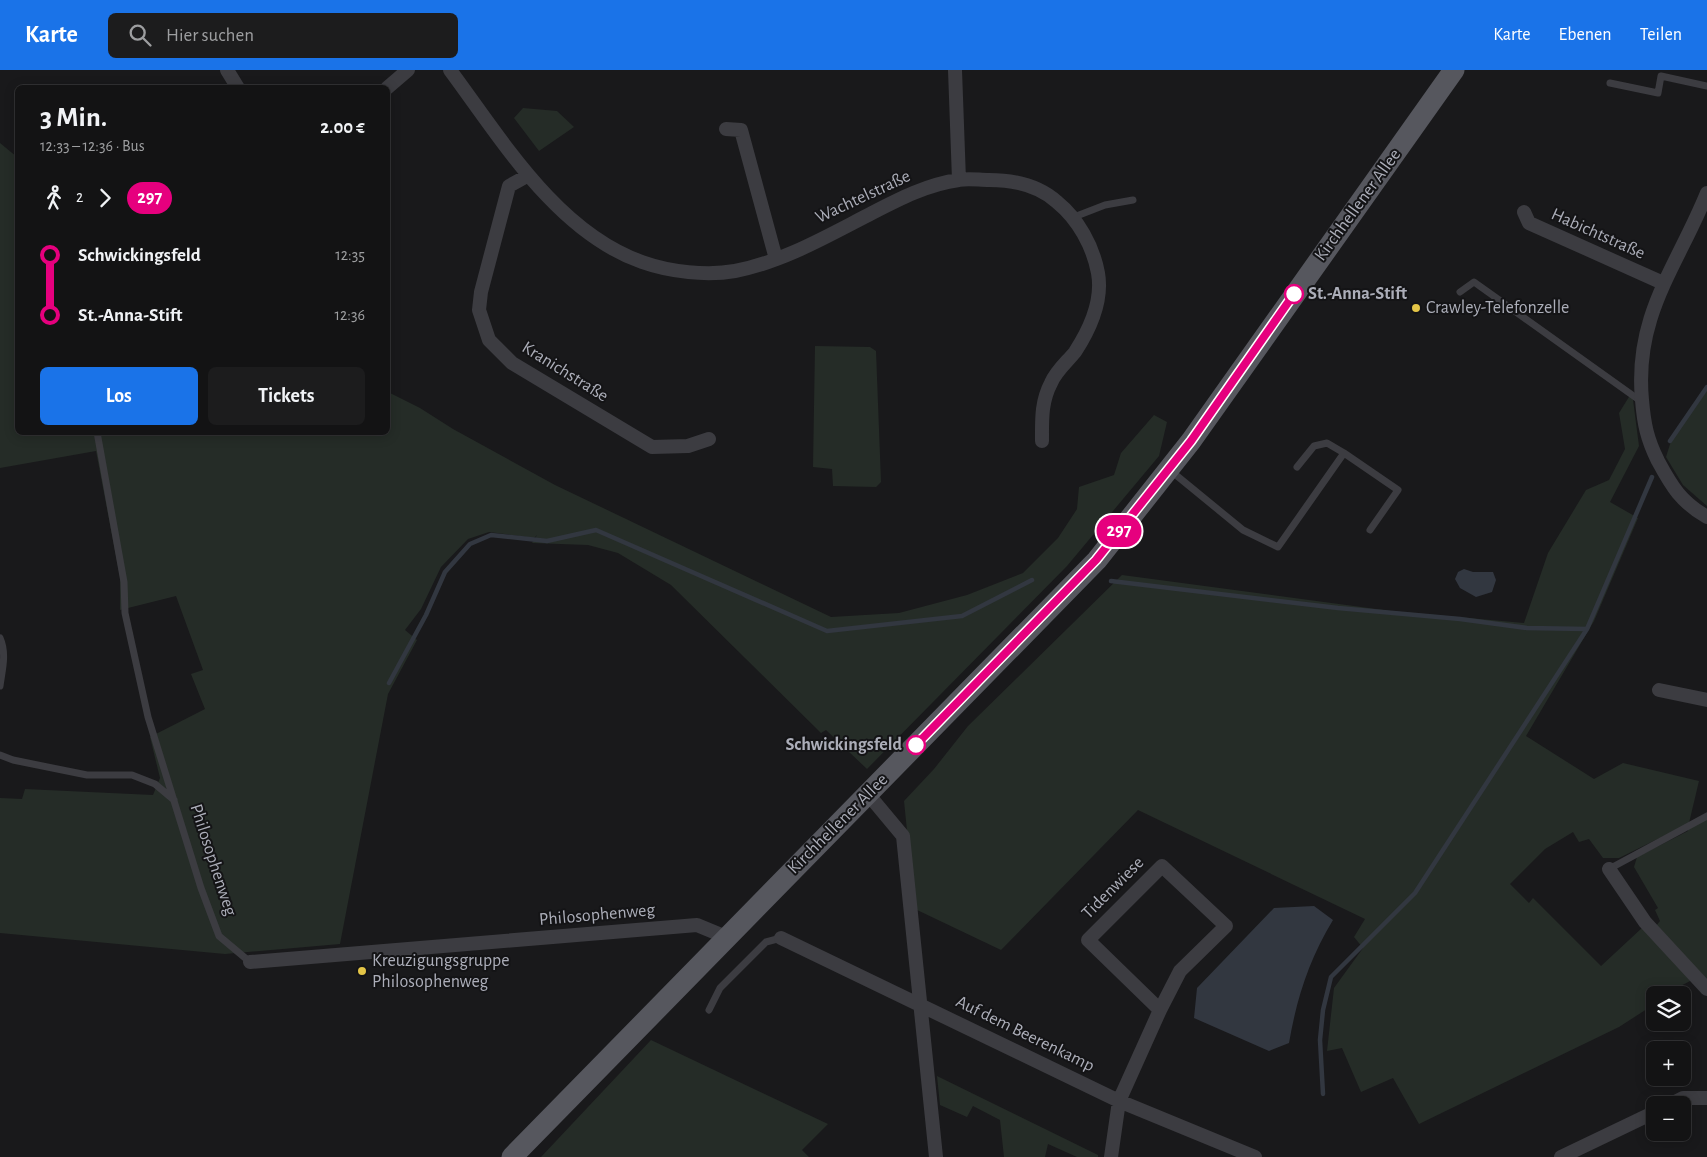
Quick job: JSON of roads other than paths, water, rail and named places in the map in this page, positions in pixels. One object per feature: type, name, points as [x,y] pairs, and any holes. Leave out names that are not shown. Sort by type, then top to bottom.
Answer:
[{"type":"main road","name":"Kirchhellener Allee","points":[[512,1157],[1096,560],[1169,470],[1454,70]]},
{"type":"street","points":[[227,70],[236,85]]},
{"type":"street","points":[[390,85],[408,70]]},
{"type":"street","name":"Wachtelstraße","points":[[450,70],[527,176],[593,238],[643,263],[685,271],[709,273],[735,271],[776,259],[910,194],[959,180],[1009,180],[1046,192],[1074,217],[1092,253],[1098,274],[1098,303],[1091,323],[1075,351],[1051,382],[1041,411],[1042,441]]},
{"type":"street","points":[[955,70],[959,180]]},
{"type":"street","points":[[726,129],[741,130],[776,259]]},
{"type":"street","name":"Kranichstraße","points":[[527,176],[509,186],[481,292],[479,310],[489,340],[512,363],[652,447],[688,446],[709,439]]},
{"type":"street","points":[[1707,193],[1693,229],[1662,283],[1648,322],[1641,351],[1644,429],[1678,496],[1707,517]]},
{"type":"street","name":"Habichtstraße","points":[[1524,212],[1529,223],[1662,283]]},
{"type":"street","points":[[1659,690],[1707,700]]},
{"type":"street","points":[[868,794],[903,836],[936,1157]]},
{"type":"street","name":"Tidenwiese","points":[[1111,1157],[1119,1101],[1160,1010],[1180,971],[1226,926],[1162,866],[1088,940],[1160,1010]]},
{"type":"street","points":[[1609,869],[1645,922],[1707,989]]},
{"type":"street","name":"Philosophenweg","points":[[250,962],[697,926],[726,937]]},
{"type":"street","name":"Auf dem Beerenkamp","points":[[781,938],[919,1002],[1119,1101],[1255,1157]]},
{"type":"street","points":[[1691,1097],[1706,1096]]},
{"type":"street","points":[[1560,1157],[1646,1116]]},
{"type":"lane","points":[[1610,83],[1658,93],[1661,76],[1707,86]]},
{"type":"lane","points":[[1074,217],[1105,206],[1133,200]]},
{"type":"lane","points":[[1460,292],[1474,282],[1642,402]]},
{"type":"lane","name":"Philosophenweg","points":[[98,435],[124,582],[125,613],[148,718],[200,888],[218,936],[250,962]]},
{"type":"lane","points":[[1297,468],[1314,446],[1327,443],[1398,490],[1370,530]]},
{"type":"lane","points":[[1169,470],[1243,530],[1278,547],[1344,453]]},
{"type":"lane","points":[[0,638],[4,646],[4,659],[0,686]]},
{"type":"lane","points":[[0,755],[13,760],[87,774],[132,774],[155,784],[174,801]]},
{"type":"lane","points":[[1609,869],[1707,816]]},
{"type":"lane","points":[[709,1010],[720,988],[766,942],[781,938]]},
{"type":"waterway","points":[[1670,441],[1707,387]]},
{"type":"waterway","points":[[1111,581],[1527,628],[1587,629],[1652,477]]},
{"type":"waterway","points":[[389,683],[426,615],[445,572],[470,544],[491,535],[547,541],[596,530],[827,631],[962,616],[1032,580]]},
{"type":"waterway","points":[[1323,1094],[1320,1040],[1323,1010],[1331,977],[1415,893],[1587,629]]},
{"type":"place","name":"St.-Anna-Stift","points":[[1294,294]]},
{"type":"place","name":"Crawley-Telefonzelle","points":[[1416,308]]},
{"type":"place","name":"Schwickingsfeld","points":[[916,745]]},
{"type":"place","name":"Kreuzigungsgruppe Philosophenweg","points":[[362,971]]}]
